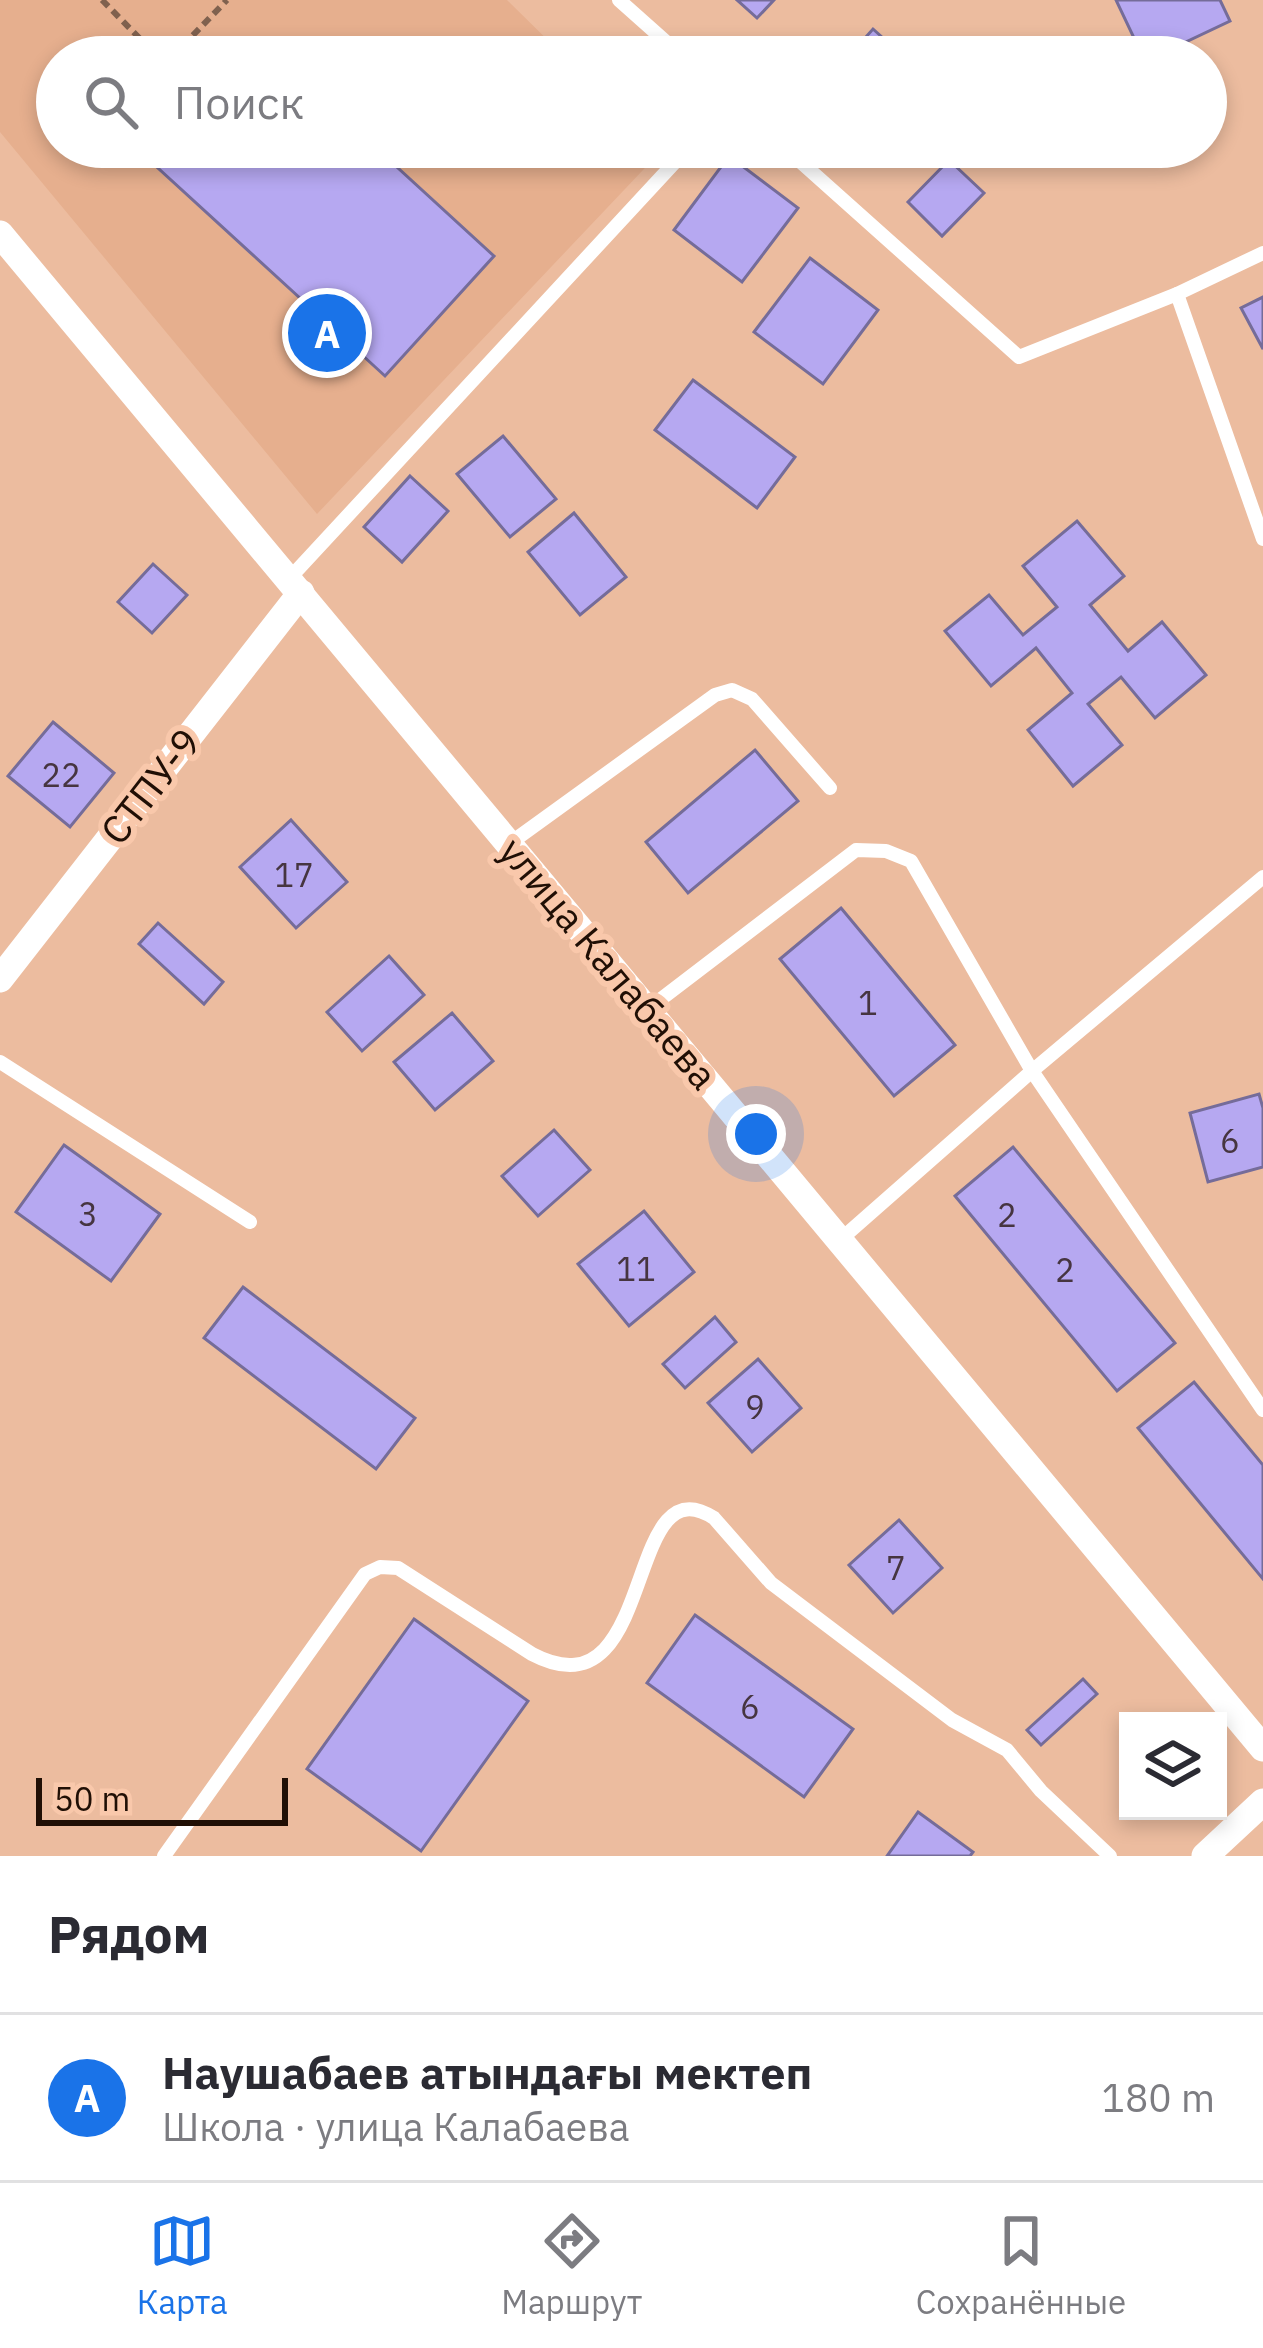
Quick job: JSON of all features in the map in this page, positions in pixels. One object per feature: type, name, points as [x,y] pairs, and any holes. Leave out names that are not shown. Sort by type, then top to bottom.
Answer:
[{"type":"street","name":"улица Калабаева","points":[[0,234],[1263,1748]]},
{"type":"street","name":"СТПУ-9","points":[[0,979],[295,586]]},
{"type":"street","points":[[1205,1856],[1263,1802]]},
{"type":"lane","points":[[619,0],[659,36]]},
{"type":"lane","points":[[295,586],[669,168]]},
{"type":"lane","points":[[808,168],[1019,357],[1177,294],[1263,253]]},
{"type":"lane","points":[[1177,294],[1263,539]]},
{"type":"lane","points":[[509,844],[716,695],[732,691],[752,699],[830,788]]},
{"type":"lane","points":[[648,1009],[856,850],[886,851],[911,862],[1032,1071],[1263,1410]]},
{"type":"lane","points":[[840,1240],[1263,877]]},
{"type":"lane","points":[[0,1062],[250,1222]]},
{"type":"lane","points":[[164,1856],[365,1574],[380,1567],[398,1568],[554,1666],[576,1665],[598,1656],[618,1632],[658,1533],[680,1508],[714,1518],[771,1582],[952,1720],[1006,1750],[1041,1791],[1110,1856]]},
{"type":"path","points":[[102,0],[137,36]]},
{"type":"path","points":[[192,36],[227,0]]},
{"type":"shaded area","points":[[0,0],[507,0],[544,36],[36,36],[36,168],[645,168],[317,514],[0,132]]},
{"type":"building","points":[[737,0],[774,0],[757,18]]},
{"type":"building","points":[[1116,0],[1220,0],[1230,21],[1198,36],[1133,36]]},
{"type":"building","points":[[158,168],[398,168],[494,256],[385,376]]},
{"type":"building","points":[[720,168],[745,168],[798,208],[742,282],[674,230]]},
{"type":"building","points":[[941,168],[957,168],[984,193],[942,236],[908,202]]},
{"type":"building","points":[[810,258],[878,310],[823,384],[754,332]]},
{"type":"building","points":[[1263,297],[1263,349],[1241,308]]},
{"type":"building","points":[[693,380],[795,457],[757,508],[655,430]]},
{"type":"building","points":[[503,436],[556,499],[510,537],[457,474]]},
{"type":"building","points":[[410,476],[448,511],[402,562],[364,527]]},
{"type":"building","points":[[574,513],[626,577],[580,615],[528,552]]},
{"type":"building","points":[[1077,521],[1124,576],[1090,605],[1128,651],[1162,622],[1206,675],[1155,718],[1121,677],[1088,704],[1122,745],[1073,786],[1028,730],[1072,693],[1036,648],[991,686],[945,631],[989,595],[1023,635],[1057,607],[1023,566]]},
{"type":"building","points":[[153,564],[187,595],[152,633],[118,602]]},
{"type":"building","points":[[53,722],[114,773],[70,827],[8,776]]},
{"type":"building","points":[[755,750],[798,801],[688,893],[646,842]]},
{"type":"building","points":[[291,820],[347,882],[296,928],[240,867]]},
{"type":"building","points":[[841,908],[955,1045],[894,1096],[780,959]]},
{"type":"building","points":[[158,923],[223,982],[204,1004],[139,944]]},
{"type":"building","points":[[389,956],[424,995],[362,1051],[327,1012]]},
{"type":"building","points":[[452,1013],[493,1061],[435,1110],[394,1062]]},
{"type":"building","points":[[1259,1094],[1263,1167],[1208,1182],[1190,1113]]},
{"type":"building","points":[[554,1130],[590,1170],[538,1216],[502,1176]]},
{"type":"building","points":[[64,1145],[160,1214],[111,1281],[16,1212]]},
{"type":"building","points":[[1013,1147],[1175,1343],[1117,1391],[955,1196]]},
{"type":"building","points":[[644,1211],[694,1272],[629,1326],[578,1264]]},
{"type":"building","points":[[243,1287],[415,1418],[376,1469],[204,1338]]},
{"type":"building","points":[[715,1317],[736,1342],[685,1388],[663,1364]]},
{"type":"building","points":[[758,1359],[801,1408],[752,1452],[708,1403]]},
{"type":"building","points":[[1194,1382],[1263,1465],[1263,1579],[1138,1428]]},
{"type":"building","points":[[899,1520],[942,1568],[893,1613],[849,1565]]},
{"type":"building","points":[[695,1615],[853,1729],[804,1797],[647,1683]]},
{"type":"building","points":[[414,1619],[528,1701],[421,1851],[307,1769]]},
{"type":"building","points":[[1083,1679],[1097,1694],[1041,1745],[1027,1730]]},
{"type":"building","points":[[918,1812],[973,1852],[970,1856],[887,1856]]},
{"type":"place","name":"Наушабаев атындағы мектеп","points":[[327,333]]}]
